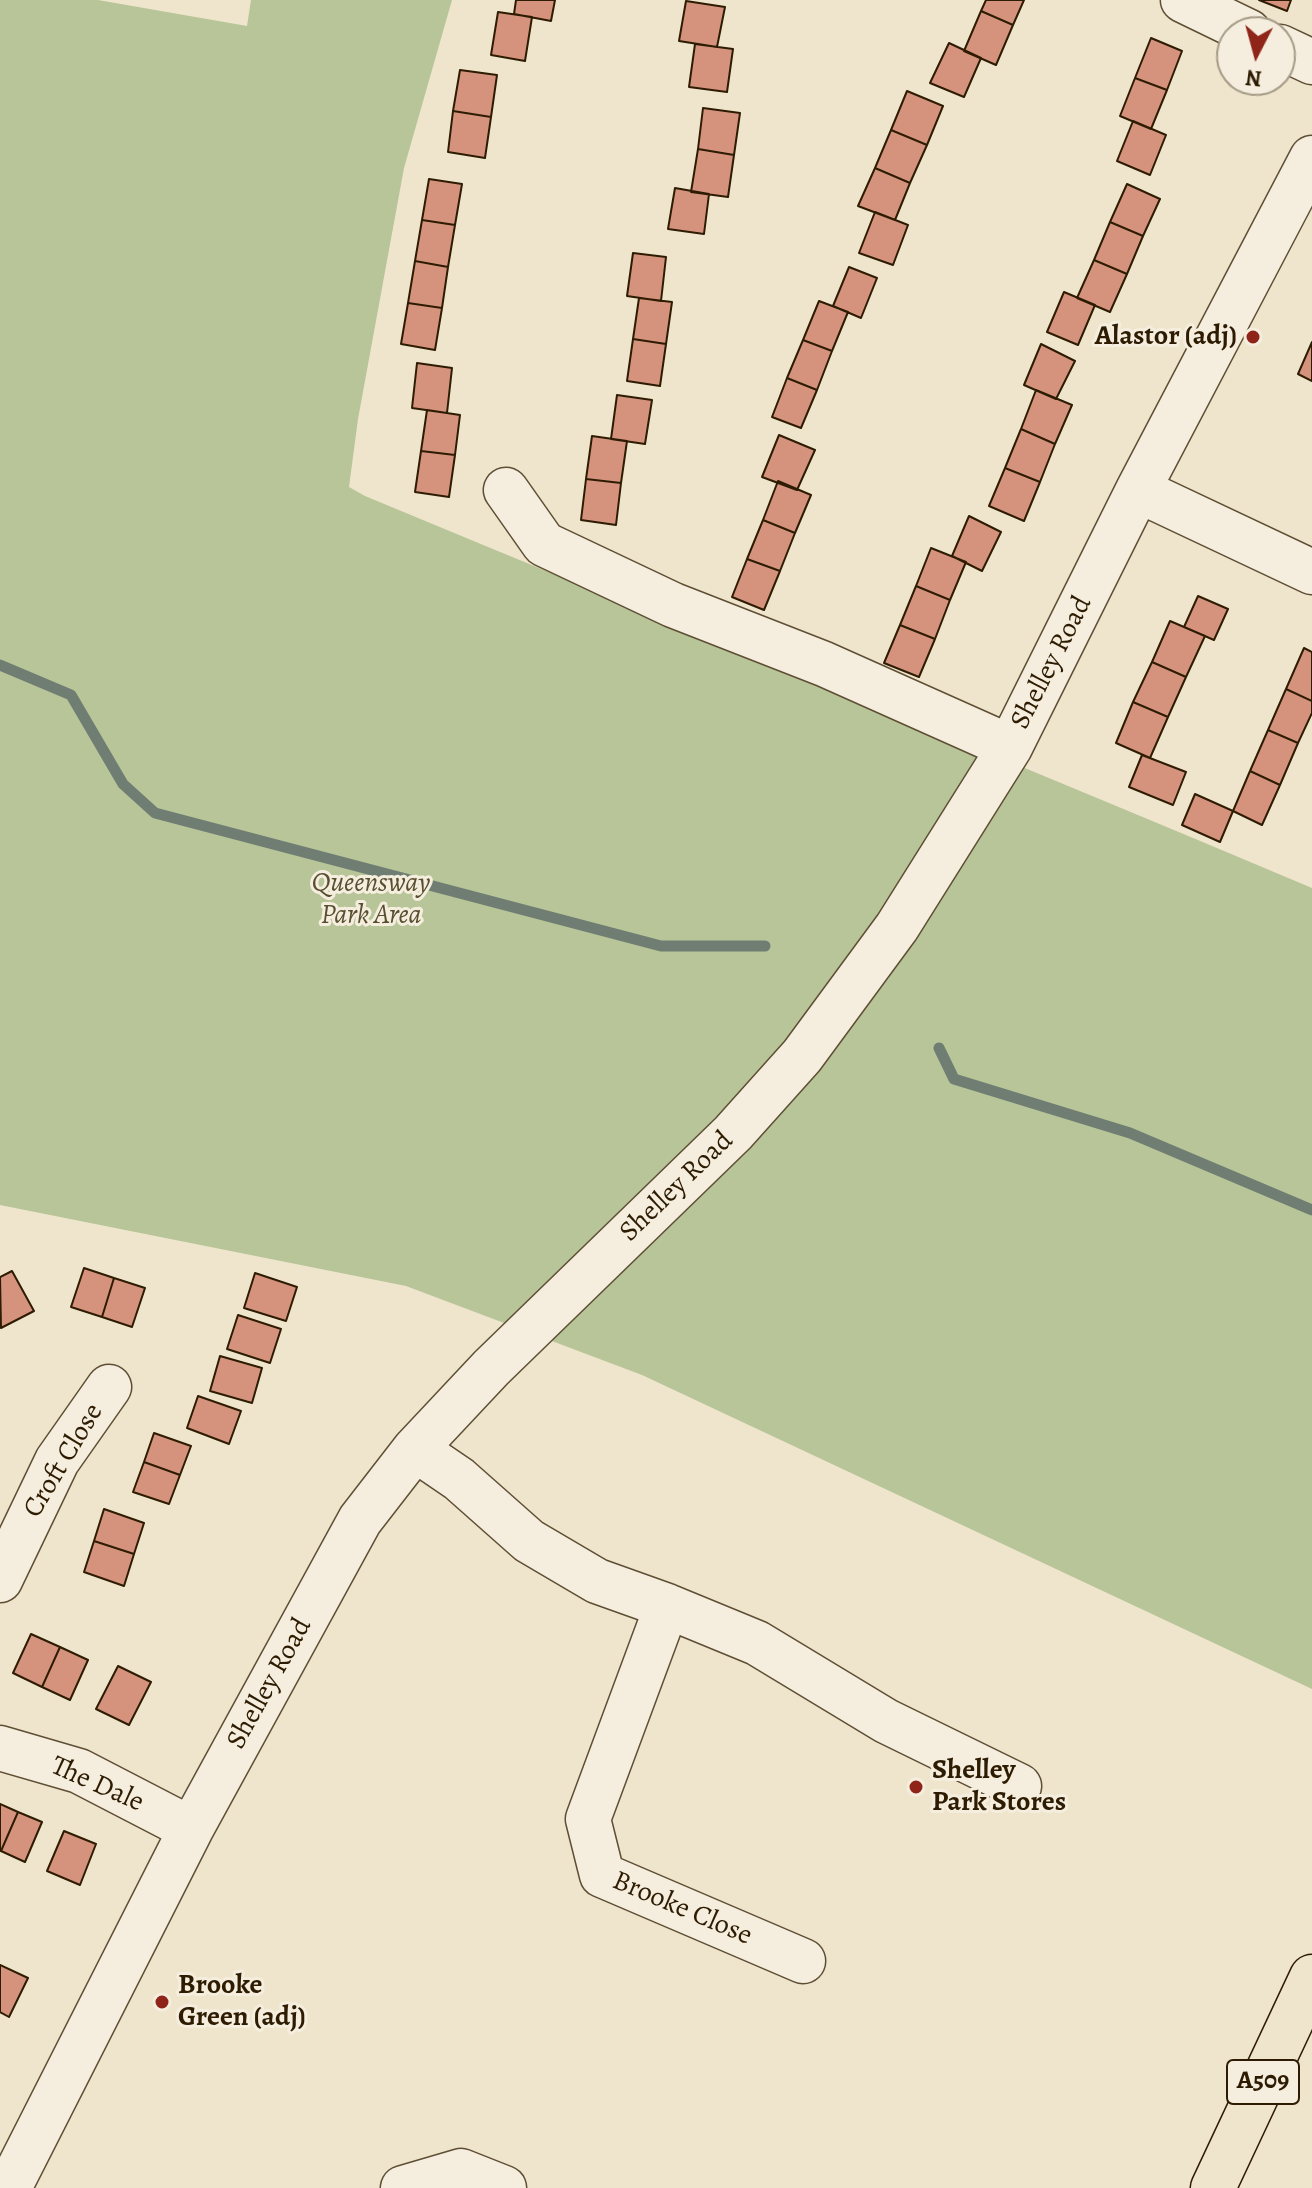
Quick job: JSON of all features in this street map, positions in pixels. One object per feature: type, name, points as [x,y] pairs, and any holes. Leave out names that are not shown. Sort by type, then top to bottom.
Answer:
[{"type":"highway","name":"A509","points":[[1213,2188],[1312,1977]]},
{"type":"street","points":[[1183,0],[1216,16]]},
{"type":"street","name":"Shelley Road","points":[[9,2188],[191,1829],[360,1520],[415,1449],[491,1368],[733,1133],[802,1056],[897,927],[1010,747],[1138,490],[1312,158]]},
{"type":"street","points":[[506,490],[544,544],[673,605],[824,664],[1010,747]]},
{"type":"street","points":[[1138,490],[1312,572]]},
{"type":"street","name":"Croft Close","points":[[0,1580],[57,1461],[109,1387]]},
{"type":"street","points":[[415,1449],[459,1479],[529,1541],[597,1581],[757,1643],[886,1721],[1019,1786]]},
{"type":"street","name":"Brooke Close","points":[[667,1606],[588,1819],[602,1875],[803,1961]]},
{"type":"street","name":"The Dale","points":[[0,1748],[79,1771],[191,1829]]},
{"type":"street","points":[[403,2188],[461,2171],[504,2188]]},
{"type":"green space","name":"Queensway Park Area","points":[[0,0],[98,0],[247,26],[251,0],[452,0],[404,168],[358,419],[349,487],[1312,888],[1312,1689],[642,1375],[406,1286],[0,1205]]},
{"type":"building","points":[[516,0],[555,0],[551,21],[514,14]]},
{"type":"building","points":[[986,0],[1024,0],[1013,25],[981,11]]},
{"type":"building","points":[[1259,0],[1291,0],[1287,11]]},
{"type":"building","points":[[686,1],[725,7],[717,47],[679,41]]},
{"type":"building","points":[[981,11],[1013,25],[996,65],[964,51]]},
{"type":"building","points":[[498,12],[532,17],[525,61],[491,55]]},
{"type":"building","points":[[1151,38],[1182,51],[1167,90],[1135,78]]},
{"type":"building","points":[[949,43],[981,58],[964,97],[930,83]]},
{"type":"building","points":[[695,44],[733,49],[727,92],[689,87]]},
{"type":"building","points":[[460,70],[497,75],[491,117],[453,111]]},
{"type":"building","points":[[1135,78],[1167,90],[1151,129],[1120,116]]},
{"type":"building","points":[[907,91],[943,106],[927,145],[891,130]]},
{"type":"building","points":[[703,108],[740,113],[734,155],[698,149]]},
{"type":"building","points":[[453,111],[491,117],[485,158],[448,152]]},
{"type":"building","points":[[1133,121],[1166,135],[1150,175],[1117,161]]},
{"type":"building","points":[[891,130],[927,145],[910,183],[875,168]]},
{"type":"building","points":[[698,149],[734,155],[728,197],[691,192]]},
{"type":"building","points":[[875,168],[910,183],[895,220],[858,206]]},
{"type":"building","points":[[429,179],[462,184],[455,225],[422,220]]},
{"type":"building","points":[[1127,184],[1160,199],[1143,236],[1110,222]]},
{"type":"building","points":[[675,188],[709,194],[704,234],[668,229]]},
{"type":"building","points":[[875,212],[908,225],[893,265],[859,253]]},
{"type":"building","points":[[422,220],[455,225],[448,267],[415,261]]},
{"type":"building","points":[[1110,222],[1143,236],[1127,274],[1094,260]]},
{"type":"building","points":[[633,253],[666,257],[661,301],[627,296]]},
{"type":"building","points":[[1094,260],[1127,274],[1110,312],[1077,298]]},
{"type":"building","points":[[415,261],[448,267],[442,308],[408,303]]},
{"type":"building","points":[[849,267],[877,278],[861,318],[833,306]]},
{"type":"building","points":[[1064,292],[1095,305],[1078,345],[1047,332]]},
{"type":"building","points":[[639,298],[672,302],[666,344],[633,339]]},
{"type":"building","points":[[819,301],[848,312],[832,351],[803,340]]},
{"type":"building","points":[[408,303],[442,308],[435,350],[401,344]]},
{"type":"building","points":[[633,339],[666,344],[660,386],[627,381]]},
{"type":"building","points":[[803,340],[832,351],[817,390],[787,378]]},
{"type":"building","points":[[1312,342],[1312,381],[1298,374]]},
{"type":"building","points":[[1041,344],[1075,361],[1056,399],[1024,385]]},
{"type":"building","points":[[417,363],[452,368],[447,413],[412,408]]},
{"type":"building","points":[[787,378],[817,390],[801,428],[772,417]]},
{"type":"building","points":[[1036,390],[1072,405],[1055,444],[1021,429]]},
{"type":"building","points":[[617,395],[652,400],[645,444],[611,439]]},
{"type":"building","points":[[427,410],[460,415],[455,455],[421,451]]},
{"type":"building","points":[[1021,429],[1055,444],[1040,482],[1005,468]]},
{"type":"building","points":[[779,435],[815,450],[797,490],[762,477]]},
{"type":"building","points":[[592,436],[627,441],[621,483],[586,479]]},
{"type":"building","points":[[421,451],[455,455],[449,497],[415,492]]},
{"type":"building","points":[[1005,468],[1040,482],[1024,521],[989,506]]},
{"type":"building","points":[[586,479],[621,483],[616,525],[581,520]]},
{"type":"building","points":[[778,481],[811,495],[795,533],[763,520]]},
{"type":"building","points":[[969,516],[1001,532],[982,571],[952,556]]},
{"type":"building","points":[[763,520],[795,533],[780,571],[747,559]]},
{"type":"building","points":[[931,548],[966,562],[950,600],[916,586]]},
{"type":"building","points":[[747,559],[780,571],[764,610],[732,597]]},
{"type":"building","points":[[916,586],[950,600],[935,639],[900,625]]},
{"type":"building","points":[[1198,596],[1228,609],[1214,640],[1184,627]]},
{"type":"building","points":[[1170,621],[1205,636],[1186,677],[1152,662]]},
{"type":"building","points":[[900,625],[935,639],[919,677],[884,663]]},
{"type":"building","points":[[1304,648],[1312,652],[1312,701],[1286,689]]},
{"type":"building","points":[[1152,662],[1186,677],[1168,717],[1133,702]]},
{"type":"building","points":[[1286,689],[1312,701],[1312,713],[1298,743],[1268,730]]},
{"type":"building","points":[[1133,702],[1168,717],[1150,758],[1116,743]]},
{"type":"building","points":[[1268,730],[1298,743],[1280,785],[1250,771]]},
{"type":"building","points":[[1142,755],[1186,772],[1173,805],[1129,787]]},
{"type":"building","points":[[1250,771],[1280,785],[1262,825],[1233,811]]},
{"type":"building","points":[[1195,794],[1233,811],[1220,842],[1182,825]]},
{"type":"building","points":[[84,1268],[114,1278],[102,1317],[71,1307]]},
{"type":"building","points":[[12,1271],[34,1311],[1,1328],[0,1277]]},
{"type":"building","points":[[255,1273],[297,1287],[286,1321],[244,1308]]},
{"type":"building","points":[[114,1278],[145,1288],[132,1327],[102,1317]]},
{"type":"building","points":[[238,1315],[281,1329],[270,1363],[227,1349]]},
{"type":"building","points":[[220,1356],[262,1368],[252,1403],[210,1391]]},
{"type":"building","points":[[198,1396],[241,1411],[229,1444],[187,1428]]},
{"type":"building","points":[[154,1433],[191,1446],[180,1475],[144,1462]]},
{"type":"building","points":[[144,1462],[180,1475],[169,1504],[133,1492]]},
{"type":"building","points":[[104,1509],[144,1523],[134,1554],[94,1541]]},
{"type":"building","points":[[94,1541],[134,1554],[124,1586],[84,1572]]},
{"type":"building","points":[[31,1634],[60,1647],[42,1687],[13,1673]]},
{"type":"building","points":[[60,1647],[88,1660],[70,1700],[42,1687]]},
{"type":"building","points":[[118,1666],[151,1682],[129,1725],[96,1709]]},
{"type":"building","points":[[0,1804],[18,1812],[1,1851],[0,1851]]},
{"type":"building","points":[[18,1812],[42,1822],[25,1862],[1,1851]]},
{"type":"building","points":[[64,1831],[96,1844],[80,1885],[47,1871]]},
{"type":"building","points":[[0,1965],[28,1978],[9,2017],[0,2012]]},
{"type":"waterway","points":[[0,665],[71,695],[123,784],[155,813],[661,946],[765,946]]},
{"type":"waterway","points":[[939,1048],[954,1079],[1130,1133],[1312,1210]]},
{"type":"place","name":"Alastor (adj)","points":[[1253,337]]},
{"type":"place","name":"Shelley Park Stores","points":[[916,1787]]},
{"type":"place","name":"Brooke Green (adj)","points":[[162,2002]]}]
